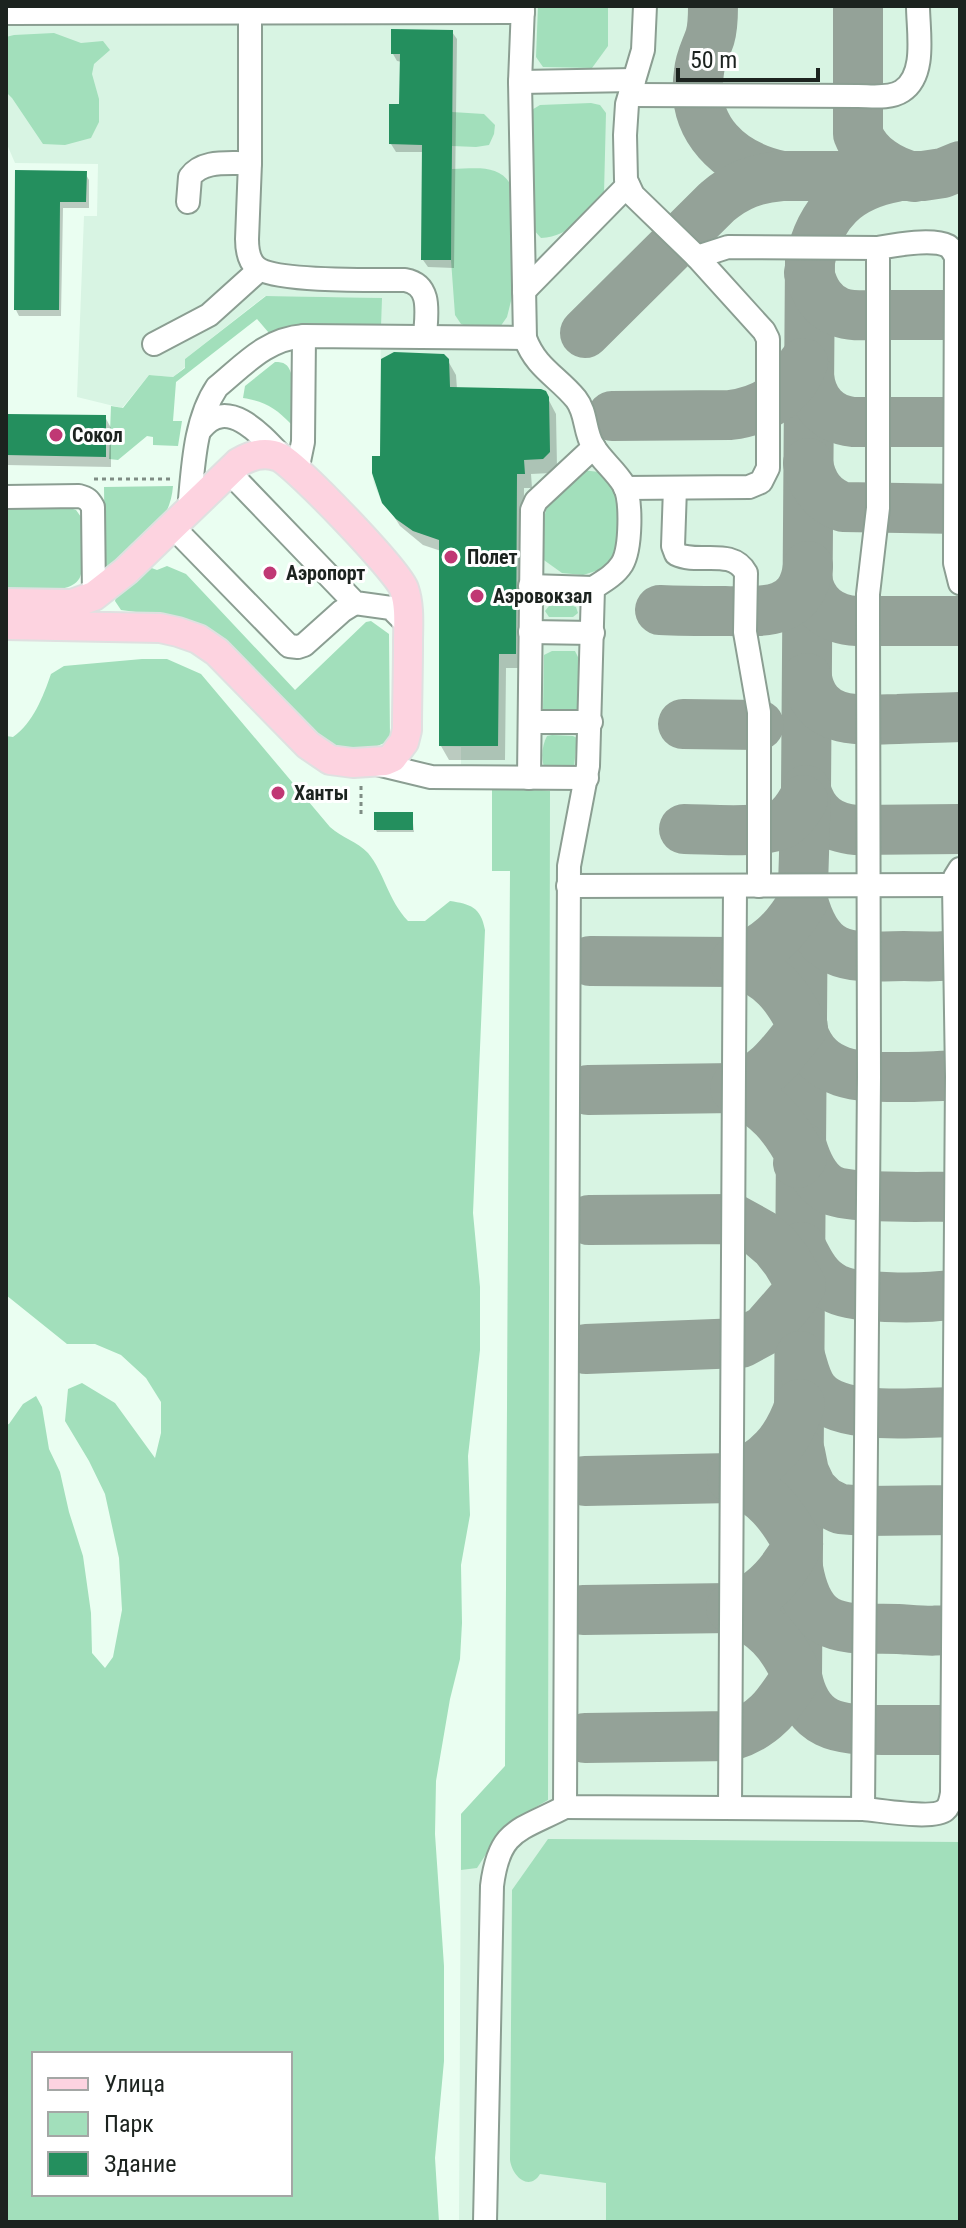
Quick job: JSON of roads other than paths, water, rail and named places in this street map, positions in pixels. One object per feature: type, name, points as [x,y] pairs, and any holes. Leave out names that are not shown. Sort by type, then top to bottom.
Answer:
[{"type":"main road","points":[[6,603],[72,604],[94,596],[126,571],[228,471],[244,459],[271,454],[292,466],[404,586],[408,625],[407,730],[404,742],[392,758],[372,762],[340,762],[318,754],[217,652],[198,639],[178,632],[135,626],[6,625]]},
{"type":"lane","points":[[625,488],[749,487],[761,482],[768,468],[768,339],[697,257],[633,195],[626,180],[625,135],[632,88],[643,50],[645,6]]},
{"type":"lane","points":[[520,82],[889,96],[901,92],[917,70],[918,6]]},
{"type":"lane","points":[[6,13],[523,9],[520,82],[525,338],[538,363],[563,385],[582,408],[590,440],[625,488],[629,501],[626,554],[613,574],[593,588],[530,586]]},
{"type":"lane","points":[[250,10],[247,249],[251,261],[259,270],[318,279],[415,281],[423,290],[426,302],[425,337]]},
{"type":"lane","points":[[188,202],[190,177],[200,166],[250,163]]},
{"type":"lane","points":[[524,291],[628,185]]},
{"type":"lane","points":[[697,257],[728,247],[878,248],[915,243],[946,245],[951,249],[956,257],[955,563],[960,583]]},
{"type":"lane","points":[[863,1809],[869,1077],[868,621],[878,508],[878,248]]},
{"type":"lane","points":[[154,344],[209,315],[259,270]]},
{"type":"lane","points":[[201,429],[216,416],[235,418],[256,431],[292,466],[303,442],[304,336]]},
{"type":"lane","points":[[408,625],[391,608],[355,603],[304,645],[289,646],[180,518],[207,404],[217,387],[267,346],[291,337],[525,338]]},
{"type":"lane","points":[[529,778],[532,510],[536,501],[594,447]]},
{"type":"lane","points":[[228,471],[355,603]]},
{"type":"lane","points":[[675,488],[673,546],[676,554],[683,558],[731,560],[746,573],[745,632],[759,712],[759,886]]},
{"type":"lane","points":[[6,497],[79,496],[90,502],[93,507],[94,596]]},
{"type":"lane","points":[[565,1807],[568,886],[570,857],[587,778],[593,588]]},
{"type":"lane","points":[[530,632],[593,633]]},
{"type":"lane","points":[[530,722],[591,722]]},
{"type":"lane","points":[[407,730],[408,772]]},
{"type":"lane","points":[[372,762],[431,777],[587,778]]},
{"type":"lane","points":[[485,2222],[492,1886],[498,1853],[506,1840],[515,1832],[565,1807],[863,1809],[933,1814],[944,1812],[952,1793],[957,877],[867,885],[568,886]]},
{"type":"lane","points":[[730,1807],[735,886]]},
{"type":"place","name":"Сокол","points":[[56,435]]},
{"type":"place","name":"Полет","points":[[451,557]]},
{"type":"place","name":"Аэропорт","points":[[270,573]]},
{"type":"place","name":"Аэровокзал","points":[[477,596]]},
{"type":"place","name":"Ханты","points":[[278,793]]}]
